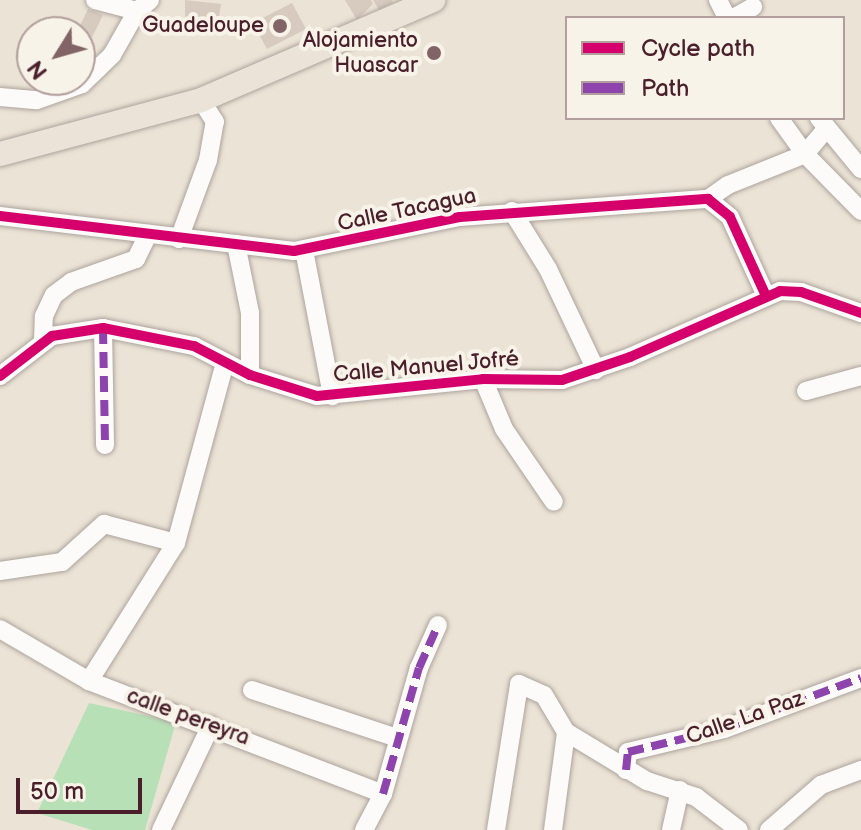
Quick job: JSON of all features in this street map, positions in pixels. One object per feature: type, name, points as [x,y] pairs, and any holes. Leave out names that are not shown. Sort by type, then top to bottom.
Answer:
[{"type":"main road","points":[[0,154],[201,100],[433,0]]},
{"type":"street","points":[[0,97],[37,100],[82,84],[112,55],[144,5],[95,0]]},
{"type":"street","points":[[735,16],[753,8]]},
{"type":"street","points":[[179,239],[208,160],[215,122],[201,100]]},
{"type":"street","points":[[780,120],[805,154],[861,211]]},
{"type":"street","points":[[766,296],[730,217],[708,199],[728,185],[805,154],[823,123],[861,169]]},
{"type":"street","name":"Calle Tacagua","points":[[0,216],[179,239],[304,250],[431,222],[512,211],[708,199]]},
{"type":"street","points":[[512,211],[548,269],[596,370]]},
{"type":"street","points":[[43,340],[44,316],[54,295],[71,282],[136,259],[148,234]]},
{"type":"street","points":[[236,244],[250,313],[250,375]]},
{"type":"street","points":[[304,250],[332,396]]},
{"type":"street","name":"Calle Manuel Jofré","points":[[0,376],[43,340],[103,328],[194,346],[250,375],[299,392],[332,396],[483,379],[562,380],[596,370],[766,296],[801,292],[861,313]]},
{"type":"street","points":[[103,328],[105,445]]},
{"type":"street","points":[[89,681],[176,543],[207,439],[215,384],[225,363]]},
{"type":"street","points":[[806,391],[861,376]]},
{"type":"street","points":[[483,379],[504,429],[554,502]]},
{"type":"street","points":[[0,571],[62,562],[104,524],[176,543]]},
{"type":"street","points":[[364,830],[383,794],[397,738],[438,625]]},
{"type":"street","name":"calle pereyra","points":[[0,629],[89,681],[211,725],[383,794]]},
{"type":"street","name":"Calle La Paz","points":[[627,761],[861,678]]},
{"type":"street","points":[[496,830],[519,684],[544,695],[566,732],[680,790],[739,830]]},
{"type":"street","points":[[252,690],[397,738]]},
{"type":"street","points":[[161,830],[211,725]]},
{"type":"street","points":[[553,830],[566,732]]},
{"type":"street","points":[[769,830],[821,785],[861,770]]},
{"type":"street","points":[[671,830],[680,790]]},
{"type":"green space","points":[[89,703],[176,722],[145,830],[92,830],[37,813]]},
{"type":"building","points":[[185,0],[221,4],[217,30],[185,27]]},
{"type":"building","points":[[345,0],[371,0],[373,4],[357,20]]},
{"type":"building","points":[[373,0],[392,0],[393,2],[379,10]]},
{"type":"building","name":"Guadeloupe","points":[[292,3],[306,29],[267,49],[253,23]]},
{"type":"building","points":[[88,9],[103,15],[96,29],[96,16],[85,16]]},
{"type":"marked path","points":[[103,328],[105,445]]},
{"type":"marked path","points":[[383,794],[419,668],[438,625]]},
{"type":"marked path","points":[[626,770],[628,752],[724,729],[861,678]]},
{"type":"cycle path","points":[[0,216],[294,251],[460,217],[708,199],[730,217],[766,296]]},
{"type":"cycle path","points":[[0,376],[52,336],[103,328],[194,346],[250,375],[317,396],[483,379],[562,380],[630,357],[780,291],[801,292],[861,313]]},
{"type":"place","name":"Guadeloupe","points":[[280,26]]},
{"type":"place","name":"Alojamiento Huascar","points":[[434,53]]}]
